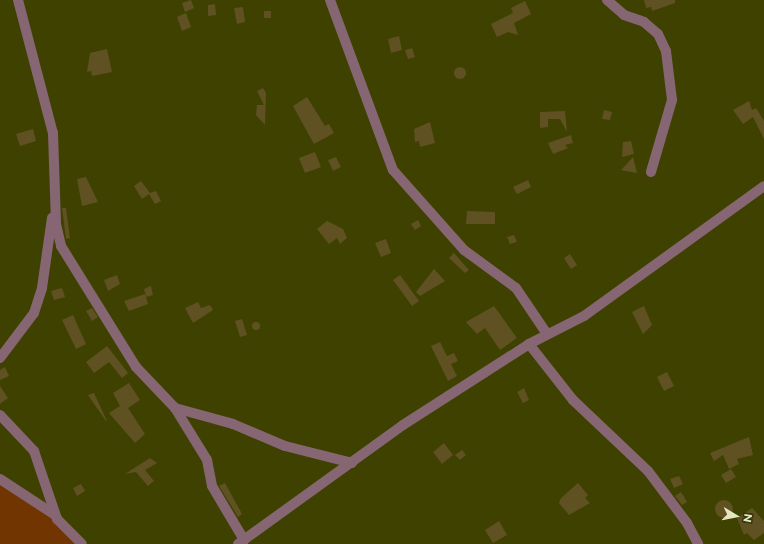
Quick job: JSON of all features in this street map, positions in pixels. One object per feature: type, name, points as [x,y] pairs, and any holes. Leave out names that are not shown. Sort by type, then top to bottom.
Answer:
[{"type":"street","points":[[18,0],[52,125],[54,202],[57,235],[70,264],[136,367],[174,408],[207,460],[212,486],[241,542],[403,425],[529,344],[590,312],[764,186]]},
{"type":"street","points":[[330,0],[393,170],[464,250],[516,288],[547,334]]},
{"type":"street","points":[[607,0],[658,34],[666,51],[672,100],[651,172]]},
{"type":"street","points":[[0,358],[29,322],[39,300],[54,202]]},
{"type":"street","points":[[529,344],[573,400],[648,472],[687,524],[698,544]]},
{"type":"street","points":[[174,408],[233,424],[285,446],[352,463]]},
{"type":"street","points":[[0,415],[34,451],[55,515],[63,528],[82,544]]},
{"type":"street","points":[[0,479],[55,515]]},
{"type":"shaded area","points":[[0,479],[38,506],[82,544],[0,544]]},
{"type":"building","points":[[191,0],[194,8],[185,12],[182,3]]},
{"type":"building","points":[[644,0],[675,0],[675,3],[652,11],[651,7],[646,8]]},
{"type":"building","points":[[525,1],[531,14],[514,23],[518,35],[508,32],[497,37],[491,24],[513,13],[511,8]]},
{"type":"building","points":[[215,4],[216,15],[208,16],[208,5]]},
{"type":"building","points":[[243,7],[245,22],[237,24],[234,8]]},
{"type":"building","points":[[264,11],[271,11],[271,18],[264,18]]},
{"type":"building","points":[[186,13],[191,27],[182,31],[177,17]]},
{"type":"building","points":[[399,36],[402,50],[391,53],[388,39]]},
{"type":"building","points":[[412,48],[415,57],[408,59],[405,50]]},
{"type":"building","points":[[107,49],[112,72],[92,76],[91,71],[87,72],[90,53]]},
{"type":"building","points":[[460,67],[464,69],[466,73],[464,77],[460,79],[456,77],[454,73],[456,69]]},
{"type":"building","points":[[263,88],[266,93],[265,125],[256,115],[257,105],[264,105],[257,91]]},
{"type":"building","points":[[307,97],[325,126],[329,124],[334,133],[314,144],[293,106]]},
{"type":"building","points":[[749,101],[752,110],[756,108],[764,121],[764,139],[753,117],[743,124],[733,110]]},
{"type":"building","points":[[604,110],[612,112],[610,120],[602,119]]},
{"type":"building","points":[[565,111],[567,132],[560,119],[548,119],[548,127],[540,128],[540,112]]},
{"type":"building","points":[[430,122],[435,143],[420,147],[419,141],[415,142],[414,129]]},
{"type":"building","points":[[33,129],[36,141],[20,146],[16,134]]},
{"type":"building","points":[[571,135],[573,143],[565,145],[568,148],[553,154],[548,143]]},
{"type":"building","points":[[631,141],[634,154],[622,157],[623,142]]},
{"type":"building","points":[[315,152],[321,167],[305,173],[299,158]]},
{"type":"building","points":[[336,157],[341,167],[333,171],[328,160]]},
{"type":"building","points":[[633,157],[637,173],[621,170]]},
{"type":"building","points":[[86,177],[98,202],[82,206],[77,179]]},
{"type":"building","points":[[528,180],[531,187],[517,194],[513,187]]},
{"type":"building","points":[[141,181],[150,193],[156,191],[161,201],[155,204],[149,194],[142,199],[134,186]]},
{"type":"building","points":[[62,208],[66,208],[70,238],[66,239]]},
{"type":"building","points":[[467,211],[495,212],[495,224],[466,224]]},
{"type":"building","points":[[418,220],[421,226],[415,230],[411,224]]},
{"type":"building","points":[[327,221],[343,229],[347,238],[340,244],[337,238],[329,244],[317,229]]},
{"type":"building","points":[[514,235],[517,242],[510,244],[507,237]]},
{"type":"building","points":[[386,239],[391,253],[381,257],[375,243]]},
{"type":"building","points":[[454,253],[469,270],[465,273],[449,258]]},
{"type":"building","points":[[570,254],[577,265],[571,269],[564,258]]},
{"type":"building","points":[[434,269],[445,281],[420,296],[416,292]]},
{"type":"building","points":[[117,275],[120,284],[108,291],[104,280]]},
{"type":"building","points":[[400,275],[419,301],[412,306],[393,280]]},
{"type":"building","points":[[151,286],[153,295],[146,297],[144,289]]},
{"type":"building","points":[[62,288],[65,297],[54,300],[51,291]]},
{"type":"building","points":[[145,294],[148,304],[129,311],[124,301]]},
{"type":"building","points":[[198,302],[201,308],[210,305],[213,310],[193,323],[185,308]]},
{"type":"building","points":[[494,306],[517,338],[500,350],[485,328],[477,334],[466,322]]},
{"type":"building","points":[[644,306],[652,325],[643,334],[632,312]]},
{"type":"building","points":[[92,308],[98,317],[92,321],[86,311]]},
{"type":"building","points":[[73,315],[86,344],[76,349],[62,320]]},
{"type":"building","points":[[242,319],[247,335],[240,337],[235,321]]},
{"type":"building","points":[[254,322],[258,322],[260,326],[258,330],[254,330],[252,328],[252,324]]},
{"type":"building","points":[[440,342],[447,356],[454,353],[458,361],[451,364],[457,376],[448,381],[431,346]]},
{"type":"building","points":[[107,346],[128,373],[122,378],[109,362],[94,373],[86,362]]},
{"type":"building","points":[[5,367],[9,376],[0,380],[0,370]]},
{"type":"building","points":[[667,372],[674,386],[664,391],[657,377]]},
{"type":"building","points":[[129,383],[140,400],[128,408],[145,434],[135,443],[109,413],[120,406],[113,393]]},
{"type":"building","points":[[0,386],[8,398],[0,404]]},
{"type":"building","points":[[524,388],[529,400],[523,403],[517,392]]},
{"type":"building","points":[[94,393],[107,421],[88,395]]},
{"type":"building","points":[[749,437],[753,455],[737,459],[739,464],[729,469],[723,455],[714,461],[710,453]]},
{"type":"building","points":[[444,443],[453,455],[442,464],[433,452]]},
{"type":"building","points":[[462,450],[466,455],[460,460],[455,455]]},
{"type":"building","points":[[150,458],[157,463],[145,470],[154,481],[148,486],[136,472],[125,474]]},
{"type":"building","points":[[731,469],[736,477],[726,483],[721,475]]},
{"type":"building","points":[[679,476],[683,484],[674,488],[670,479]]},
{"type":"building","points":[[225,483],[242,514],[238,517],[219,486]]},
{"type":"building","points":[[578,483],[588,495],[585,498],[590,503],[569,515],[559,503],[561,498]]},
{"type":"building","points":[[81,484],[85,491],[77,496],[73,488]]},
{"type":"building","points":[[681,492],[687,502],[682,505],[675,496]]},
{"type":"building","points":[[724,500],[730,503],[733,509],[730,515],[724,518],[718,515],[715,509],[718,503]]},
{"type":"building","points":[[752,508],[764,521],[764,533],[754,540],[747,533],[744,535],[737,518]]},
{"type":"building","points":[[499,521],[507,535],[493,543],[485,530]]}]
